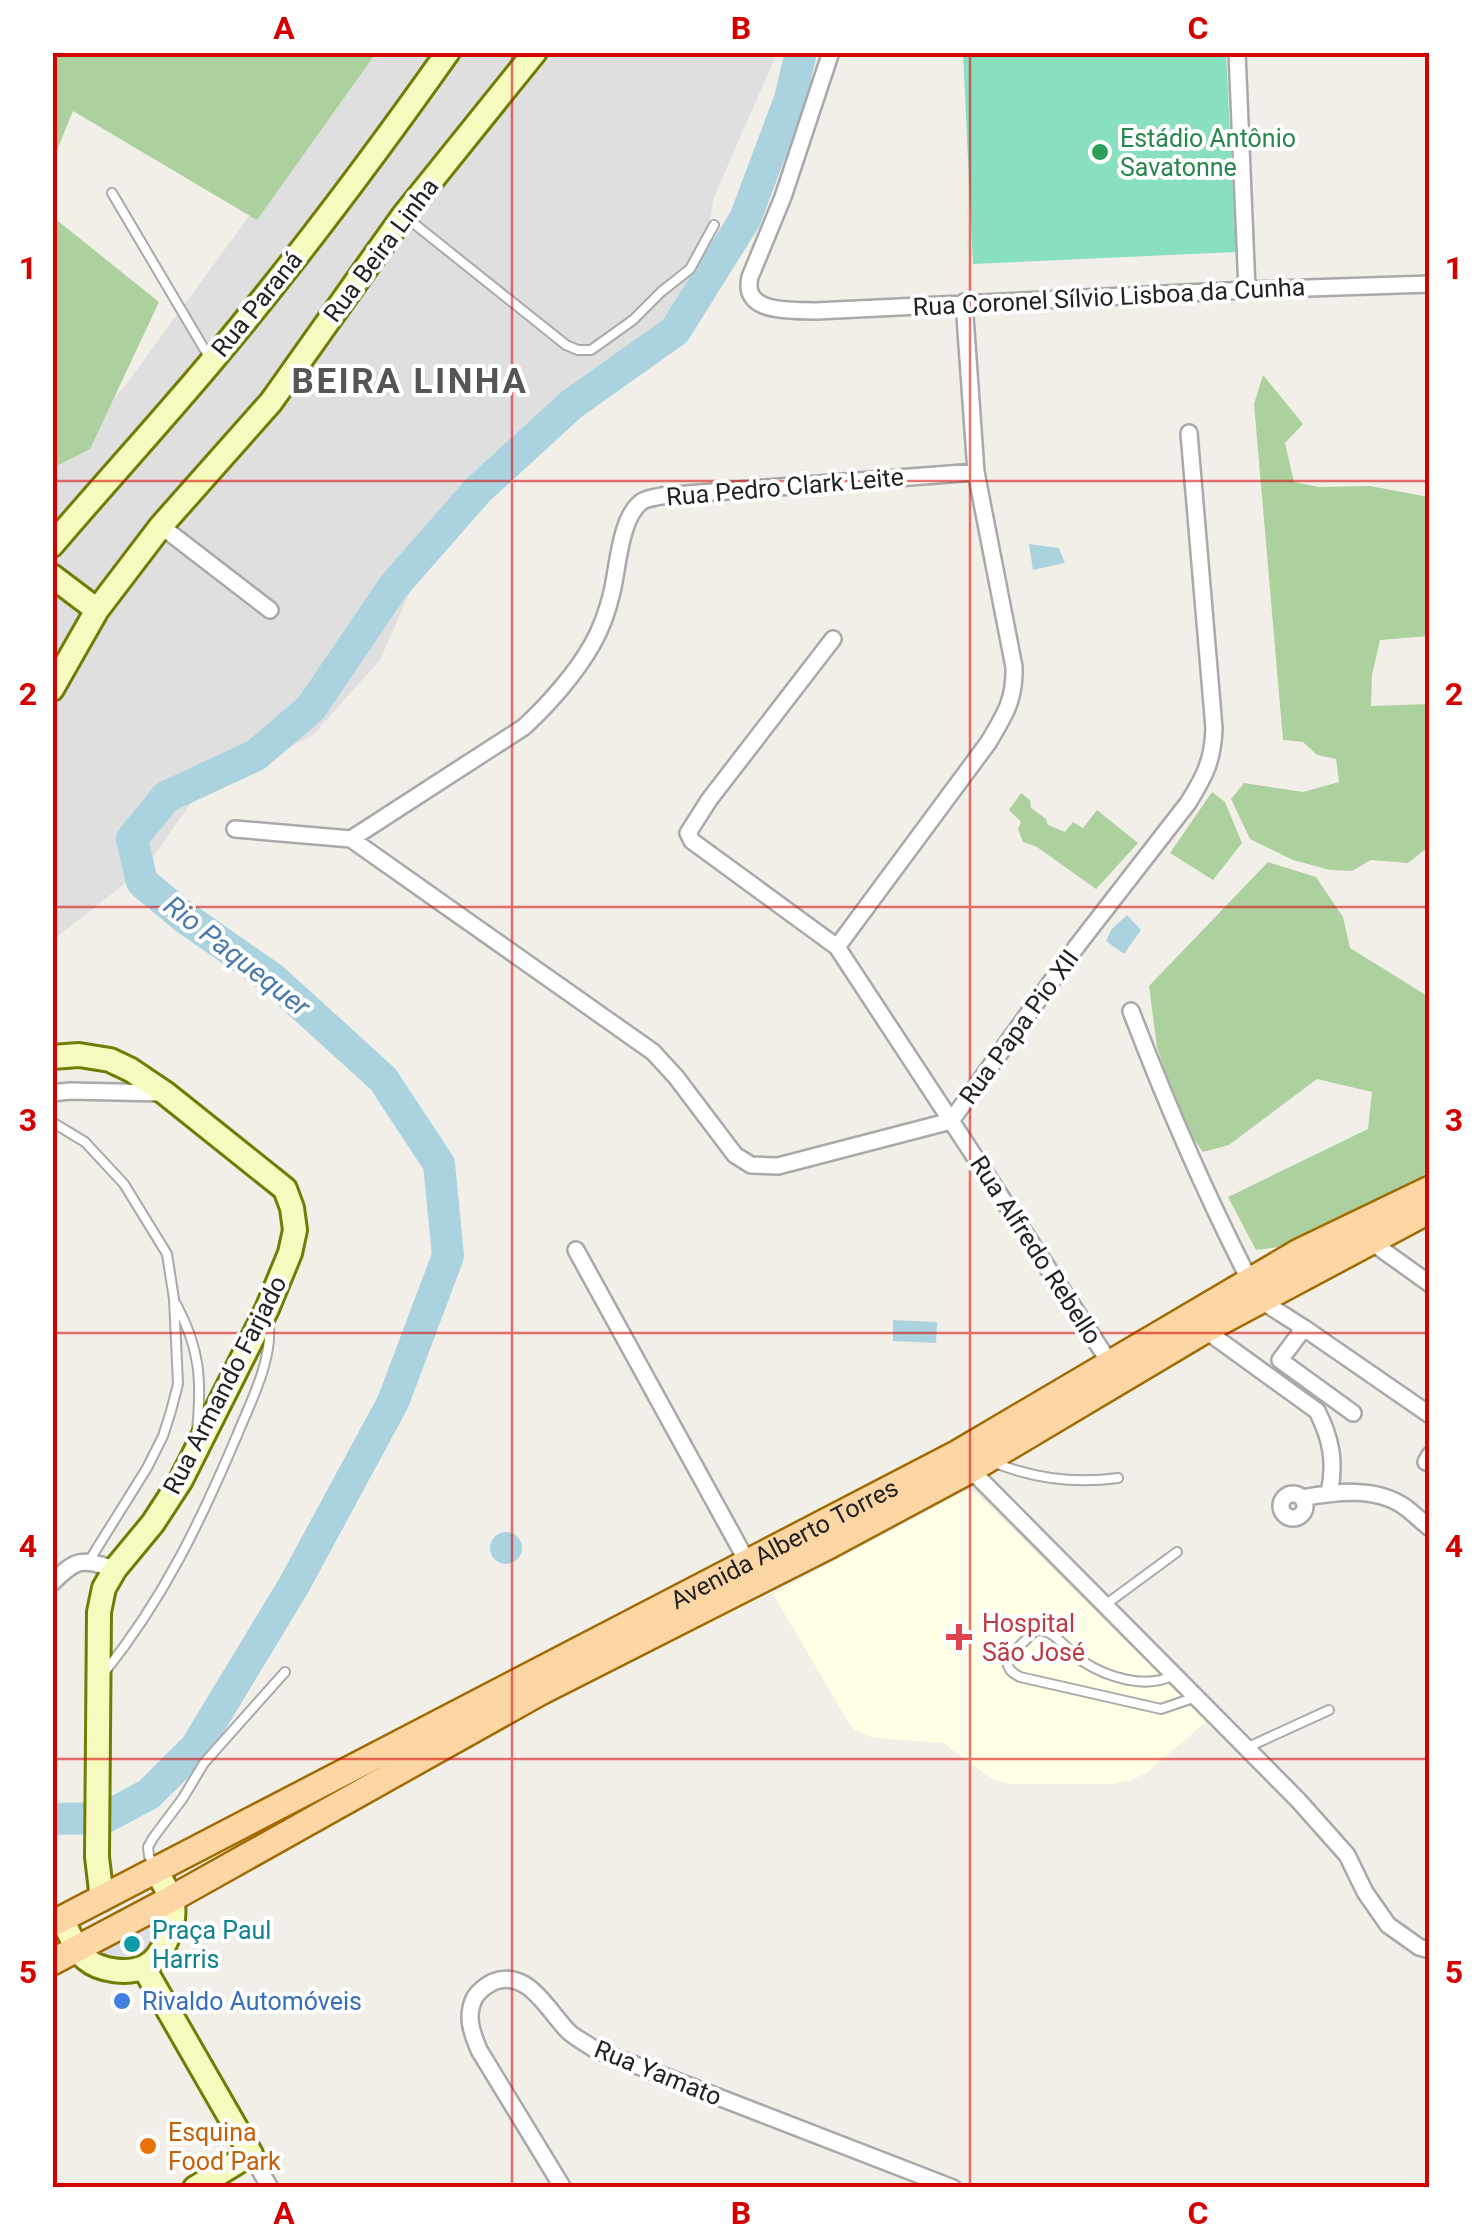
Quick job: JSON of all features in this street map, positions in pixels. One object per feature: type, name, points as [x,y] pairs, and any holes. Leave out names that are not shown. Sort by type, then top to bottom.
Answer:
[{"type":"main road","name":"Avenida Alberto Torres","points":[[52,1962],[542,1691],[830,1545],[1205,1330],[1299,1252],[1430,1189]]},
{"type":"main road","name":"Avenida Alberto Torres","points":[[57,1922],[830,1518],[971,1461],[1110,1363],[1430,1210]]},
{"type":"street","name":"Rua Paraná","points":[[52,545],[212,361],[366,166],[448,52]]},
{"type":"street","name":"Rua Beira Linha","points":[[52,689],[96,610],[161,526],[272,402],[404,216],[534,52]]},
{"type":"street","name":"Rua Coronel Sílvio Lisboa da Cunha","points":[[831,52],[748,288],[756,303],[816,311],[1430,284]]},
{"type":"street","points":[[1237,52],[1247,290]]},
{"type":"street","points":[[837,947],[988,742],[1007,712],[1015,688],[976,472],[964,302]]},
{"type":"street","name":"Rua Papa Pio XII","points":[[235,829],[351,840],[653,1052],[735,1155],[751,1164],[778,1166],[951,1121],[1077,946],[1188,803],[1213,753],[1189,432]]},
{"type":"street","name":"Rua Pedro Clark Leite","points":[[351,840],[524,728],[544,709],[592,644],[612,594],[632,512],[642,500],[976,472]]},
{"type":"street","points":[[161,526],[270,610]]},
{"type":"street","points":[[52,576],[96,610]]},
{"type":"street","name":"Rua Alfredo Rebello","points":[[833,639],[688,833],[692,842],[837,947],[1110,1363]]},
{"type":"street","points":[[1131,1011],[1184,1142],[1255,1291],[1430,1415]]},
{"type":"street","name":"Rua Armando Farjado","points":[[52,1057],[78,1054],[110,1060],[165,1093],[285,1189],[295,1230],[290,1254],[267,1309],[181,1480],[104,1588],[99,1612],[96,1857],[102,1898]]},
{"type":"street","points":[[52,1092],[165,1093]]},
{"type":"street","points":[[1370,1240],[1430,1284]]},
{"type":"street","points":[[576,1250],[748,1564]]},
{"type":"street","points":[[1304,1328],[1280,1360],[1353,1413]]},
{"type":"street","points":[[1205,1330],[1316,1411],[1332,1451],[1334,1471],[1329,1493]]},
{"type":"street","points":[[971,1461],[1104,1606],[1298,1800],[1347,1855],[1365,1892],[1388,1925],[1419,1947],[1430,1950]]},
{"type":"street","points":[[1302,1498],[1350,1492],[1377,1496],[1402,1504],[1430,1528]]},
{"type":"street","points":[[52,1583],[71,1565],[88,1562],[116,1569]]},
{"type":"street","points":[[57,1922],[88,1961],[106,1969],[144,1968],[156,1959],[173,1922],[174,1907],[156,1870]]},
{"type":"street","points":[[144,1968],[270,2188]]},
{"type":"street","name":"Rua Yamato","points":[[563,2188],[469,2028],[476,1997],[488,1984],[504,1979],[528,1986],[568,2032],[594,2049],[954,2188]]},
{"type":"street","points":[[195,2188],[251,2154]]},
{"type":"lane","points":[[112,192],[212,361]]},
{"type":"lane","points":[[404,216],[566,345],[578,350],[591,350],[634,320],[690,269],[714,225]]},
{"type":"lane","points":[[52,1122],[86,1142],[124,1184],[167,1254],[174,1299],[178,1384],[164,1436],[88,1562]]},
{"type":"lane","points":[[174,1299],[188,1325],[199,1360],[200,1401],[194,1454]]},
{"type":"lane","points":[[98,1680],[129,1642],[177,1566],[216,1486],[271,1344],[267,1309]]},
{"type":"lane","points":[[971,1461],[1065,1481],[1118,1478]]},
{"type":"lane","points":[[1104,1606],[1177,1552]]},
{"type":"lane","points":[[1174,1675],[1164,1681],[1140,1682],[1110,1675],[1080,1660],[1041,1629],[1007,1658],[1011,1672],[1020,1677],[1161,1709],[1196,1697]]},
{"type":"lane","points":[[156,1870],[148,1856],[153,1838],[204,1763],[285,1672]]},
{"type":"lane","points":[[1246,1748],[1329,1710]]},
{"type":"shaded area","name":"BEIRA LINHA","points":[[359,53],[777,53],[714,197],[694,314],[513,447],[435,535],[380,660],[313,735],[193,800],[147,866],[53,940],[53,463],[125,386],[290,160]]},
{"type":"shaded area","name":"Hospital São José","points":[[967,1490],[976,1493],[1207,1721],[1146,1773],[1112,1784],[1011,1784],[994,1780],[943,1743],[875,1738],[855,1730],[849,1723],[773,1594]]},
{"type":"shaded area","name":"Praça Paul Harris","points":[[165,1911],[167,1926],[136,1966],[90,1953]]},
{"type":"green space","points":[[53,52],[376,53],[257,220],[73,111],[53,160]]},
{"type":"green space","name":"Estádio Antônio Savatonne","points":[[963,53],[1226,53],[1236,252],[973,264]]},
{"type":"green space","points":[[53,217],[159,302],[90,449],[53,468]]},
{"type":"green space","points":[[1263,375],[1303,424],[1285,443],[1294,482],[1319,487],[1370,486],[1429,497],[1429,636],[1380,640],[1372,675],[1371,706],[1429,704],[1429,850],[1408,863],[1371,860],[1352,871],[1330,870],[1293,860],[1250,839],[1231,799],[1244,783],[1303,792],[1339,782],[1336,759],[1317,755],[1303,742],[1283,740],[1254,404]]},
{"type":"green space","points":[[1212,792],[1225,802],[1242,843],[1213,880],[1170,853]]},
{"type":"green space","points":[[1021,793],[1048,825],[1065,832],[1073,822],[1083,828],[1097,810],[1138,843],[1096,889],[1037,847],[1023,842],[1018,829],[1021,822],[1009,810]]},
{"type":"green space","points":[[1268,862],[1316,877],[1343,917],[1350,948],[1429,997],[1429,1171],[1298,1245],[1256,1250],[1228,1197],[1368,1129],[1372,1092],[1317,1079],[1229,1145],[1203,1152],[1183,1125],[1157,1047],[1149,986]]},
{"type":"water","points":[[1029,544],[1059,548],[1065,563],[1033,570]]},
{"type":"water","points":[[1127,915],[1141,930],[1124,954],[1106,941],[1111,930]]},
{"type":"water","points":[[893,1320],[937,1322],[936,1343],[893,1341]]},
{"type":"water","points":[[506,1532],[517,1537],[522,1548],[517,1559],[506,1564],[495,1559],[490,1548],[495,1537]]},
{"type":"waterway","name":"Rio Paquequer","points":[[52,1819],[104,1818],[149,1794],[196,1747],[294,1585],[393,1402],[448,1256],[439,1164],[383,1079],[273,979],[184,917],[142,882],[132,839],[166,797],[256,755],[311,708],[393,587],[478,490],[572,404],[675,331],[745,219],[790,99],[801,52]]},
{"type":"place","name":"Estádio Antônio Savatonne","points":[[1100,152]]},
{"type":"place","name":"Hospital São José","points":[[959,1637]]},
{"type":"place","name":"Praça Paul Harris","points":[[132,1944]]},
{"type":"place","name":"Rivaldo Automóveis","points":[[122,2001]]},
{"type":"place","name":"Esquina Food Park","points":[[148,2146]]},
{"type":"district","name":"BEIRA LINHA","points":[[410,381]]}]
